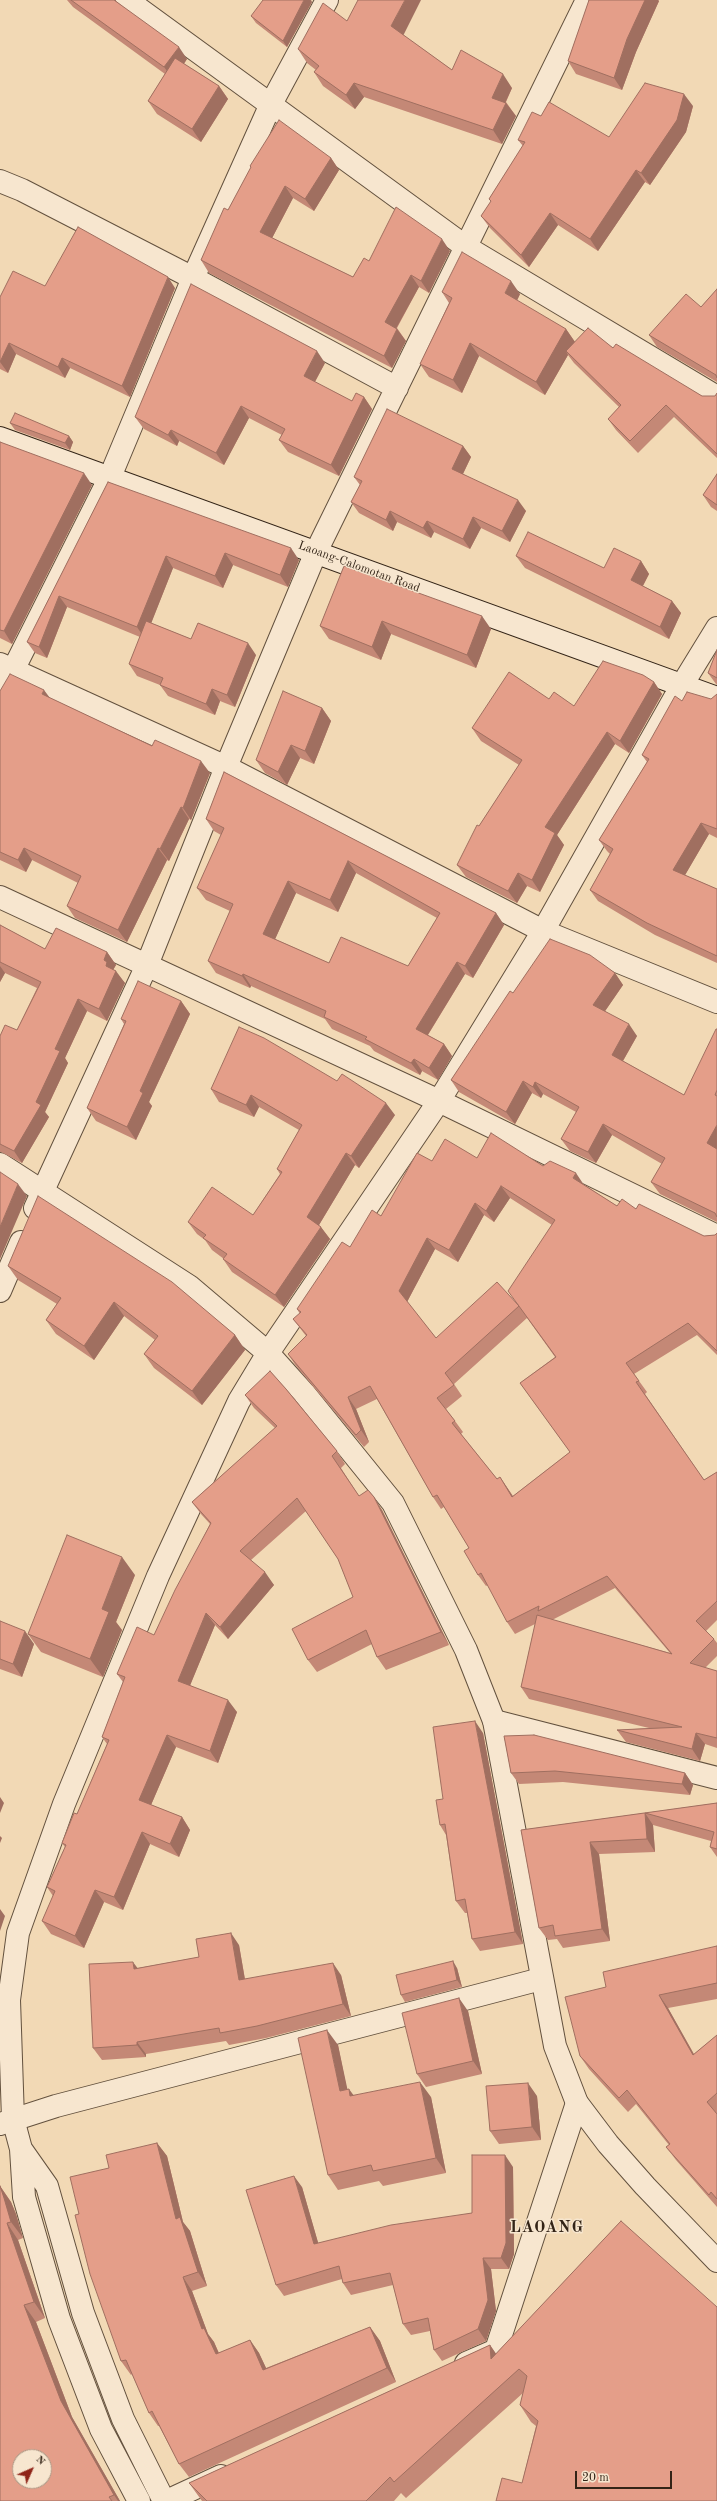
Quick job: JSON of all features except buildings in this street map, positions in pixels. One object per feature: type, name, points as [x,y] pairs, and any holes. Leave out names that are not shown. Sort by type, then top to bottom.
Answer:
[{"type":"street","points":[[127,0],[466,247],[717,396]]},
{"type":"street","points":[[0,696],[6,667],[110,477],[193,278],[271,104],[327,0]]},
{"type":"street","points":[[0,1291],[42,1192],[147,965],[226,767],[316,552],[587,0]]},
{"type":"street","points":[[0,181],[22,190],[193,278],[397,388]]},
{"type":"street","name":"Laoang-Calomotan Road","points":[[0,438],[717,698]]},
{"type":"street","points":[[238,2468],[166,2501],[123,2419],[86,2320],[47,2186],[21,2149],[7,2122],[9,2000],[18,1933],[64,1804],[158,1576],[212,1456],[239,1401],[268,1353],[439,1101],[542,931],[682,685],[717,628]]},
{"type":"street","points":[[6,667],[226,767],[542,931],[717,1002]]},
{"type":"street","points":[[0,897],[439,1101],[717,1236]]},
{"type":"street","points":[[0,1164],[189,1286],[268,1353],[304,1393],[393,1503],[466,1650],[494,1721],[541,1979],[555,2046],[577,2103],[631,2170],[717,2261]]},
{"type":"street","points":[[494,1721],[717,1778]]},
{"type":"street","points":[[7,2122],[56,2106],[541,1979]]},
{"type":"street","points":[[446,2372],[496,2350],[577,2103]]},
{"type":"street","points":[[21,2149],[24,2197],[59,2319],[101,2429],[139,2501]]},
{"type":"district","name":"LAOANG","points":[[547,2228]]}]
